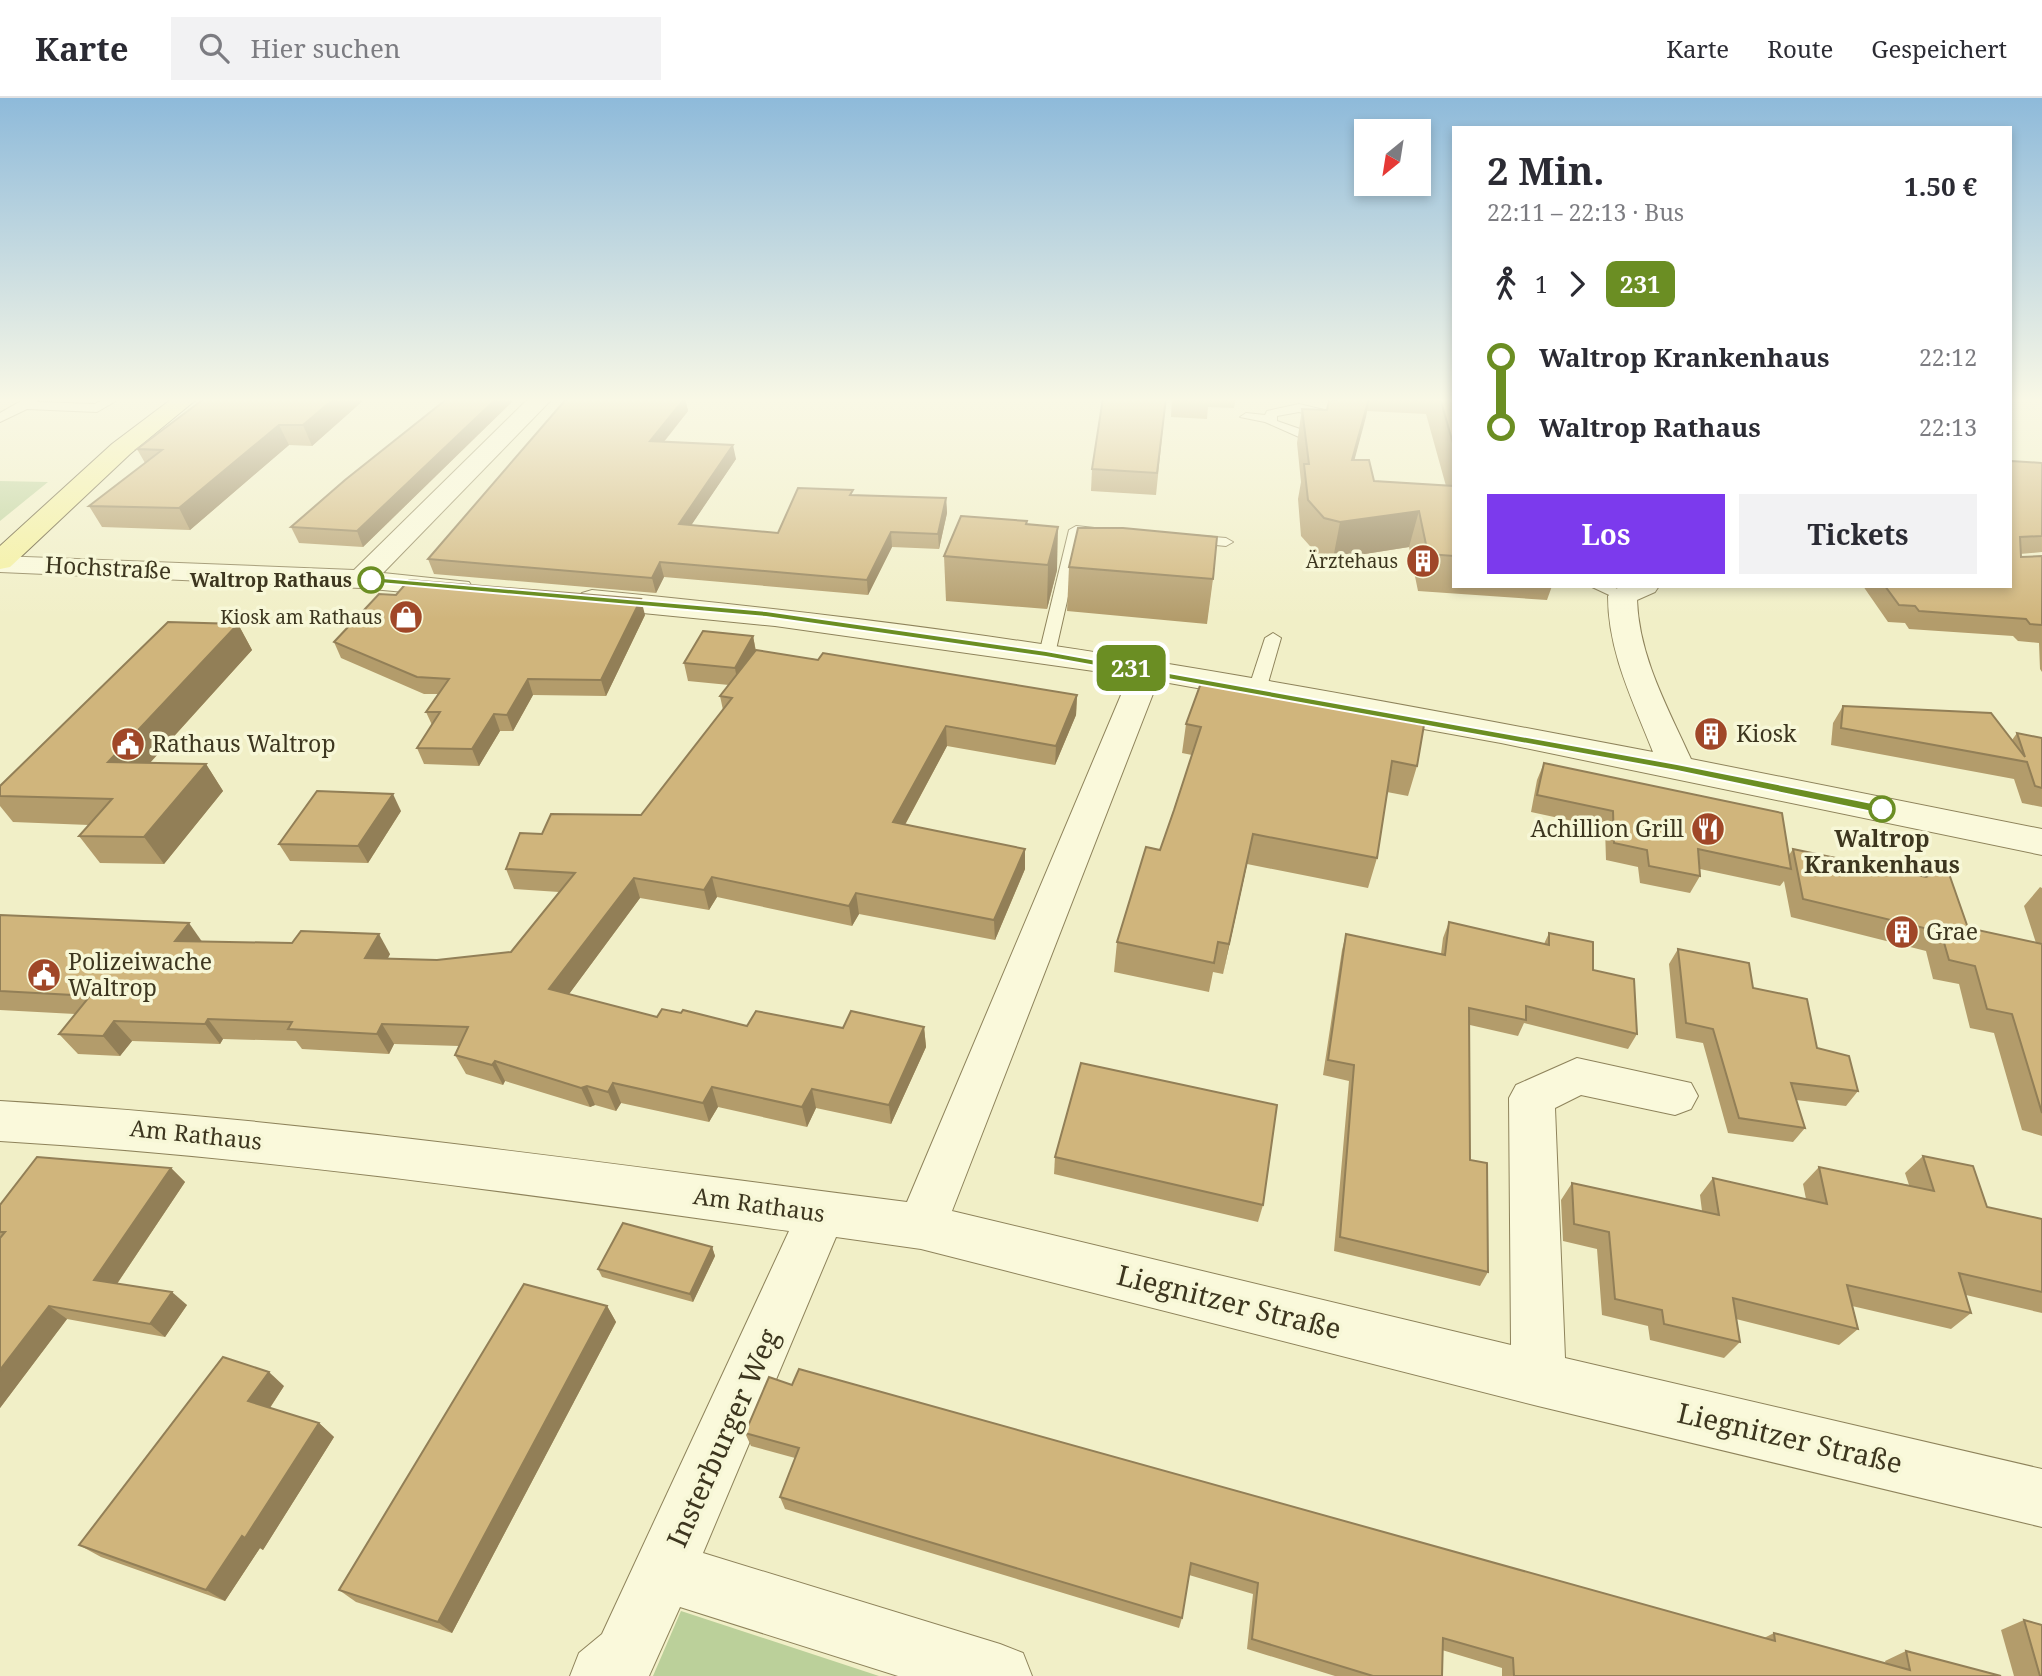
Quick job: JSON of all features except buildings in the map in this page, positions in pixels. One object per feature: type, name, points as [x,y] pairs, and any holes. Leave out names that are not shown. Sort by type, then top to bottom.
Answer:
[{"type":"main road","points":[[0,562],[97,472]]},
{"type":"street","points":[[361,579],[468,472]]},
{"type":"street","name":"Hochstraße","points":[[0,562],[361,579],[494,591]]},
{"type":"street","points":[[1622,590],[1621,615],[1634,662],[1677,768]]},
{"type":"street","points":[[562,597],[766,614],[1147,670],[1677,768],[2042,842]]},
{"type":"street","points":[[920,1226],[1147,670]]},
{"type":"street","points":[[1538,1379],[1532,1098],[1577,1076],[1675,1096]]},
{"type":"street","name":"Am Rathaus","points":[[0,1121],[107,1125],[453,1163],[920,1226]]},
{"type":"street","name":"Insterburger Weg","points":[[821,1214],[665,1572],[1000,1676]]},
{"type":"street","name":"Liegnitzer Straße","points":[[920,1226],[1538,1379],[2042,1498]]},
{"type":"street","points":[[602,1676],[625,1657],[665,1572]]},
{"type":"lane","points":[[1046,654],[1070,530],[1117,534]]},
{"type":"lane","points":[[1172,538],[1226,542]]},
{"type":"lane","points":[[1257,690],[1273,638]]},
{"type":"green space","points":[[0,481],[48,482],[0,521]]},
{"type":"green space","points":[[681,1611],[879,1676],[653,1676]]},
{"type":"bus line","name":"231","points":[[371,580],[766,614],[1046,654],[1147,670],[1677,768],[1882,809]]},
{"type":"place","name":"Ärztehaus","points":[[1423,561]]},
{"type":"place","name":"Waltrop Rathaus","points":[[371,580]]},
{"type":"place","name":"Kiosk am Rathaus","points":[[406,617]]},
{"type":"place","name":"Kiosk","points":[[1711,734]]},
{"type":"place","name":"Rathaus Waltrop","points":[[128,744]]},
{"type":"place","name":"Waltrop Krankenhaus","points":[[1882,809]]},
{"type":"place","name":"Achillion Grill","points":[[1708,829]]},
{"type":"place","name":"Grae","points":[[1902,932]]},
{"type":"place","name":"Polizeiwache Waltrop","points":[[44,975]]}]
